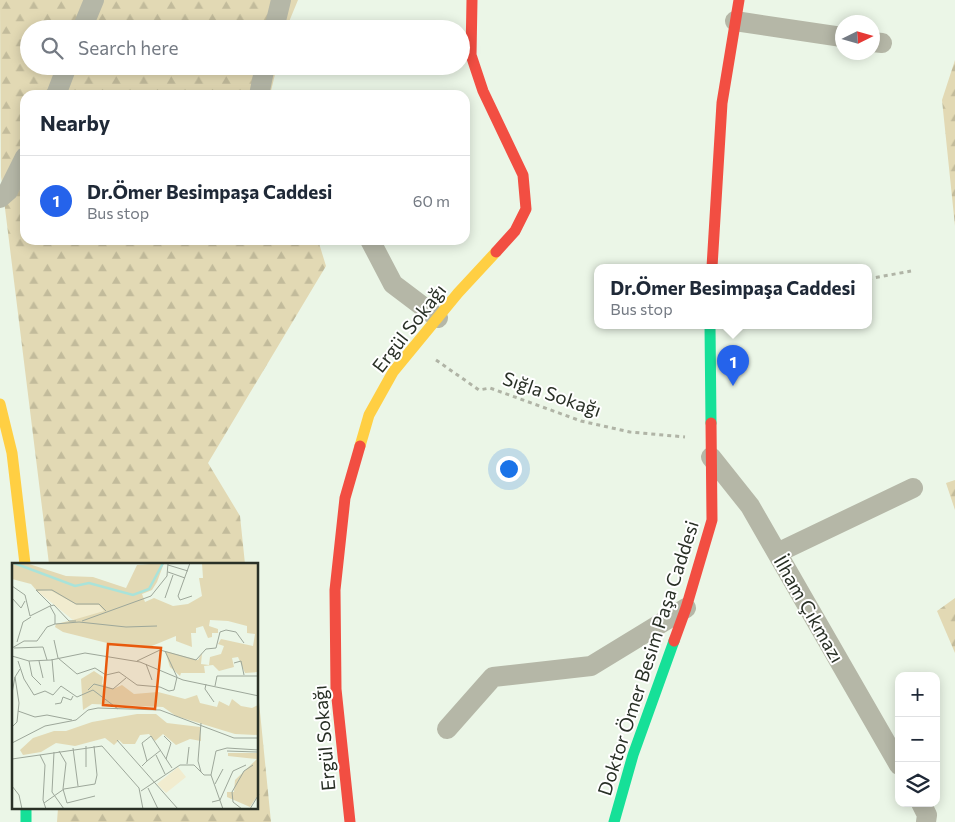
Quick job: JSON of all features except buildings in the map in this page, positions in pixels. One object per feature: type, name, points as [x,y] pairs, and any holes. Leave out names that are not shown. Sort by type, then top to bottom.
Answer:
[{"type":"street","points":[[86,20],[94,0]]},
{"type":"street","points":[[276,20],[280,0]]},
{"type":"street","name":"Ergül Sokağı","points":[[350,822],[336,689],[335,590],[345,498],[369,415],[393,372],[458,293],[514,231],[526,209],[523,175],[483,91],[471,55],[472,0]]},
{"type":"street","points":[[712,264],[722,103],[739,0]]},
{"type":"street","points":[[735,22],[835,36]]},
{"type":"street","points":[[58,90],[64,75]]},
{"type":"street","points":[[260,90],[263,75]]},
{"type":"street","points":[[0,198],[8,191],[20,167]]},
{"type":"street","points":[[372,245],[392,284],[438,318]]},
{"type":"street","name":"Doktor Ömer Besim Paşa Caddesi","points":[[614,822],[633,755],[686,608],[712,520],[710,329]]},
{"type":"street","points":[[0,404],[12,453],[25,563]]},
{"type":"street","name":"İlham Çıkmazı","points":[[711,449],[750,506],[897,762]]},
{"type":"street","points":[[777,553],[913,488]]},
{"type":"street","points":[[447,729],[493,678],[591,666],[686,608]]},
{"type":"street","points":[[922,807],[927,815],[926,822]]},
{"type":"path","points":[[872,277],[912,271]]},
{"type":"path","name":"Sığla Sokağı","points":[[438,318],[435,360],[480,390],[490,388],[581,421],[711,449]]},
{"type":"green space","points":[[0,0],[298,0],[290,20],[20,20],[20,75],[275,75],[271,90],[20,90],[20,245],[320,245],[326,266],[208,463],[240,516],[245,563],[49,563],[1,176]]},
{"type":"green space","points":[[955,60],[955,226],[942,100]]},
{"type":"green space","points":[[955,480],[955,510],[946,483]]},
{"type":"green space","points":[[955,598],[955,653],[937,611]]},
{"type":"green space","points":[[259,702],[271,822],[57,822],[58,810],[259,810]]},
{"type":"traffic: fast","points":[[710,329],[711,423]]},
{"type":"traffic: fast","points":[[614,822],[633,755],[674,641]]},
{"type":"traffic: fast","points":[[26,810],[26,822]]},
{"type":"traffic: slow","points":[[360,446],[369,415],[393,372],[458,293],[496,252]]},
{"type":"traffic: slow","points":[[0,404],[12,453],[25,563]]},
{"type":"traffic: jam","points":[[472,0],[471,55],[483,91],[523,175],[526,209],[515,231],[496,252]]},
{"type":"traffic: jam","points":[[712,264],[722,103],[739,0]]},
{"type":"traffic: jam","points":[[674,641],[686,608],[712,520],[711,423]]},
{"type":"traffic: jam","points":[[350,822],[336,689],[335,590],[345,498],[360,446]]},
{"type":"place","name":"Dr.Ömer Besimpaşa Caddesi","points":[[733,386]]}]
